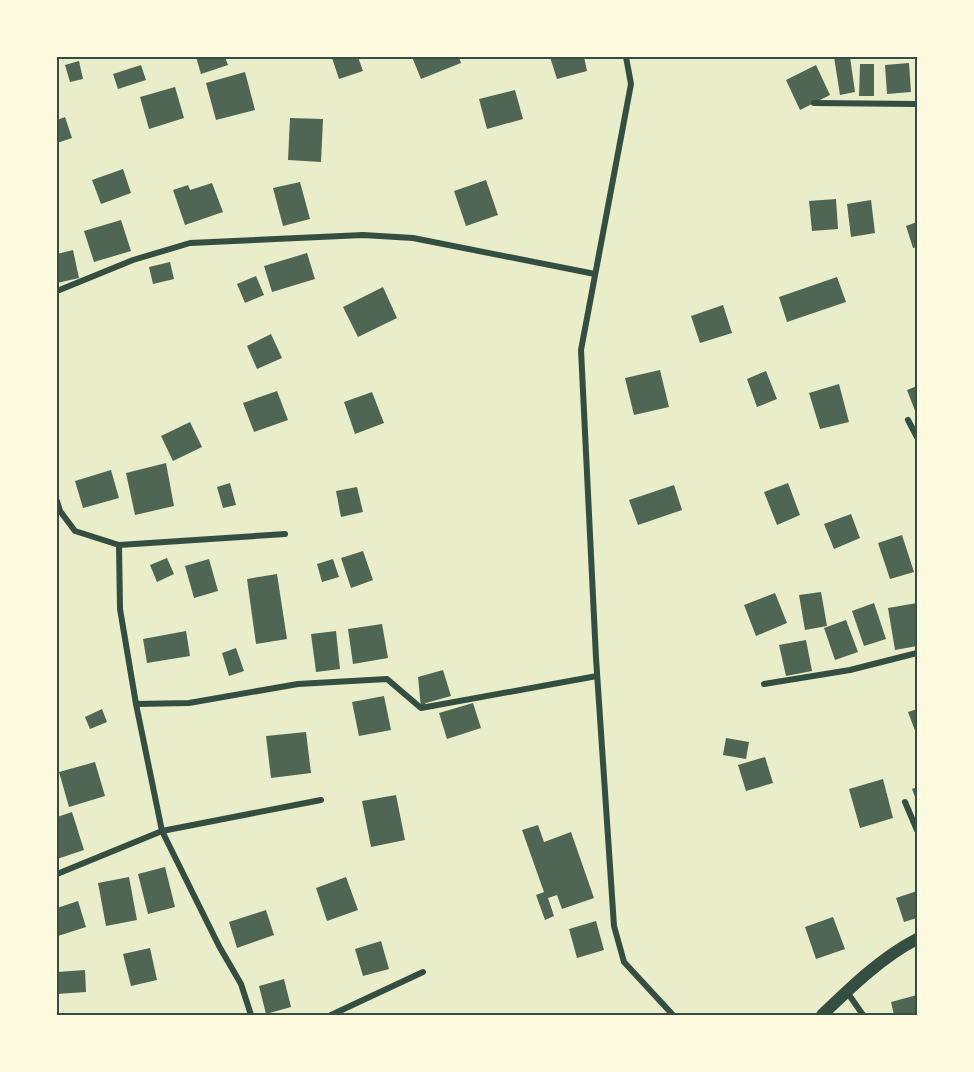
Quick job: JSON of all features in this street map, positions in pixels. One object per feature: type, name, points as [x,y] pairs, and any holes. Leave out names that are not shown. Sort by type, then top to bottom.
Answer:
[{"type":"main road","points":[[822,1015],[901,947],[917,939]]},
{"type":"street","points":[[626,57],[631,84],[581,350],[597,676],[614,926],[624,962],[673,1015]]},
{"type":"street","points":[[814,103],[917,104]]},
{"type":"street","points":[[57,291],[133,261],[190,243],[363,235],[413,238],[595,274]]},
{"type":"street","points":[[908,420],[917,437]]},
{"type":"street","points":[[57,501],[60,511],[75,531],[119,545],[285,534]]},
{"type":"street","points":[[119,545],[120,609],[136,704],[162,831],[219,946],[241,984],[251,1015]]},
{"type":"street","points":[[764,684],[850,670],[917,653]]},
{"type":"street","points":[[136,704],[189,703],[298,684],[387,679],[421,708],[597,676]]},
{"type":"street","points":[[57,874],[162,831],[321,800]]},
{"type":"street","points":[[905,802],[917,830]]},
{"type":"street","points":[[331,1015],[423,972]]},
{"type":"street","points":[[846,992],[863,1015]]},
{"type":"building","points":[[196,57],[225,57],[228,65],[201,74]]},
{"type":"building","points":[[358,57],[363,71],[339,79],[332,58]]},
{"type":"building","points":[[412,57],[459,57],[461,63],[421,79]]},
{"type":"building","points":[[550,57],[584,57],[587,71],[557,79]]},
{"type":"building","points":[[834,57],[850,57],[855,92],[840,95]]},
{"type":"building","points":[[79,61],[83,79],[70,82],[65,65]]},
{"type":"building","points":[[909,63],[911,92],[887,94],[885,65]]},
{"type":"building","points":[[860,64],[874,64],[874,96],[859,96]]},
{"type":"building","points":[[141,65],[146,80],[118,89],[113,74]]},
{"type":"building","points":[[816,65],[830,95],[800,110],[786,80]]},
{"type":"building","points":[[245,72],[255,110],[216,120],[206,83]]},
{"type":"building","points":[[175,87],[184,118],[149,129],[140,97]]},
{"type":"building","points":[[515,90],[523,119],[487,129],[479,99]]},
{"type":"building","points":[[65,117],[72,138],[57,143],[57,120]]},
{"type":"building","points":[[290,118],[323,119],[321,162],[288,160]]},
{"type":"building","points":[[123,169],[131,193],[101,204],[92,180]]},
{"type":"building","points":[[486,180],[498,215],[466,226],[454,191]]},
{"type":"building","points":[[300,182],[310,219],[283,226],[273,188]]},
{"type":"building","points":[[212,183],[223,212],[185,225],[173,190],[188,185],[190,190]]},
{"type":"building","points":[[836,199],[838,229],[812,231],[809,201]]},
{"type":"building","points":[[871,200],[875,233],[851,237],[847,204]]},
{"type":"building","points":[[121,220],[131,251],[94,262],[84,231]]},
{"type":"building","points":[[917,222],[917,247],[913,248],[906,226]]},
{"type":"building","points":[[73,250],[79,278],[57,283],[57,254]]},
{"type":"building","points":[[307,253],[315,279],[272,292],[264,266]]},
{"type":"building","points":[[170,262],[174,279],[153,284],[149,267]]},
{"type":"building","points":[[256,276],[264,295],[245,303],[237,284]]},
{"type":"building","points":[[837,277],[846,302],[787,322],[779,297]]},
{"type":"building","points":[[383,287],[397,318],[358,337],[343,307]]},
{"type":"building","points":[[723,305],[732,333],[700,343],[691,316]]},
{"type":"building","points":[[271,334],[282,358],[257,369],[247,346]]},
{"type":"building","points":[[660,370],[669,407],[634,415],[625,378]]},
{"type":"building","points":[[766,371],[777,399],[757,407],[747,379]]},
{"type":"building","points":[[839,384],[849,422],[820,429],[809,393]]},
{"type":"building","points":[[917,386],[917,416],[907,390]]},
{"type":"building","points":[[277,391],[288,420],[254,432],[243,403]]},
{"type":"building","points":[[372,392],[384,423],[355,434],[344,402]]},
{"type":"building","points":[[190,422],[202,447],[173,461],[161,436]]},
{"type":"building","points":[[166,463],[174,506],[135,515],[126,473]]},
{"type":"building","points":[[111,470],[119,498],[83,508],[75,481]]},
{"type":"building","points":[[230,483],[236,505],[223,508],[217,487]]},
{"type":"building","points":[[788,483],[800,515],[777,525],[764,492]]},
{"type":"building","points":[[674,485],[682,510],[638,525],[629,500]]},
{"type":"building","points":[[357,487],[363,512],[341,517],[336,491]]},
{"type":"building","points":[[851,514],[860,538],[834,549],[824,524]]},
{"type":"building","points":[[902,535],[914,572],[890,579],[878,543]]},
{"type":"building","points":[[363,551],[373,580],[351,588],[341,558]]},
{"type":"building","points":[[167,558],[174,574],[157,582],[150,565]]},
{"type":"building","points":[[209,559],[218,591],[194,598],[185,566]]},
{"type":"building","points":[[333,559],[339,577],[322,582],[317,564]]},
{"type":"building","points":[[277,574],[287,639],[256,644],[247,579]]},
{"type":"building","points":[[821,592],[827,626],[805,630],[799,595]]},
{"type":"building","points":[[775,593],[787,623],[756,636],[744,605]]},
{"type":"building","points":[[874,603],[886,639],[864,646],[852,611]]},
{"type":"building","points":[[917,603],[917,646],[895,650],[888,608]]},
{"type":"building","points":[[846,620],[858,652],[835,660],[824,628]]},
{"type":"building","points":[[382,624],[388,658],[353,664],[348,629]]},
{"type":"building","points":[[186,631],[190,656],[147,663],[143,639]]},
{"type":"building","points":[[336,631],[340,669],[316,672],[311,634]]},
{"type":"building","points":[[806,640],[812,671],[786,676],[779,645]]},
{"type":"building","points":[[236,648],[244,671],[229,676],[222,653]]},
{"type":"building","points":[[443,670],[451,696],[426,703],[421,708],[418,677]]},
{"type":"building","points":[[384,696],[391,730],[359,736],[352,702]]},
{"type":"building","points":[[473,703],[481,728],[447,739],[439,713]]},
{"type":"building","points":[[102,709],[107,722],[90,729],[85,717]]},
{"type":"building","points":[[917,709],[917,736],[908,712]]},
{"type":"building","points":[[306,732],[311,773],[271,778],[266,736]]},
{"type":"building","points":[[726,738],[749,742],[746,759],[723,755]]},
{"type":"building","points":[[765,757],[773,783],[746,791],[738,765]]},
{"type":"building","points":[[95,762],[105,796],[69,807],[59,772]]},
{"type":"building","points":[[883,779],[893,818],[860,828],[849,789]]},
{"type":"building","points":[[917,787],[917,802],[912,789]]},
{"type":"building","points":[[396,795],[405,840],[371,847],[362,801]]},
{"type":"building","points":[[72,812],[84,850],[57,859],[57,817]]},
{"type":"building","points":[[538,825],[544,842],[571,832],[594,898],[562,909],[557,895],[548,898],[554,916],[545,920],[536,895],[544,892],[522,830]]},
{"type":"building","points":[[165,867],[175,907],[148,914],[138,874]]},
{"type":"building","points":[[129,877],[137,920],[106,926],[98,883]]},
{"type":"building","points":[[346,877],[358,910],[327,921],[316,888]]},
{"type":"building","points":[[917,891],[917,918],[904,922],[896,898]]},
{"type":"building","points":[[78,901],[86,927],[58,936],[57,908]]},
{"type":"building","points":[[266,910],[274,935],[237,948],[229,922]]},
{"type":"building","points":[[833,917],[845,949],[816,959],[805,927]]},
{"type":"building","points":[[596,921],[604,950],[577,958],[569,929]]},
{"type":"building","points":[[381,941],[389,969],[363,976],[355,949]]},
{"type":"building","points":[[150,948],[157,980],[131,986],[123,954]]},
{"type":"building","points":[[85,970],[86,992],[57,994],[57,972]]},
{"type":"building","points":[[284,979],[291,1007],[266,1014],[259,986]]},
{"type":"building","points":[[917,995],[917,1015],[894,1015],[891,1002]]}]
